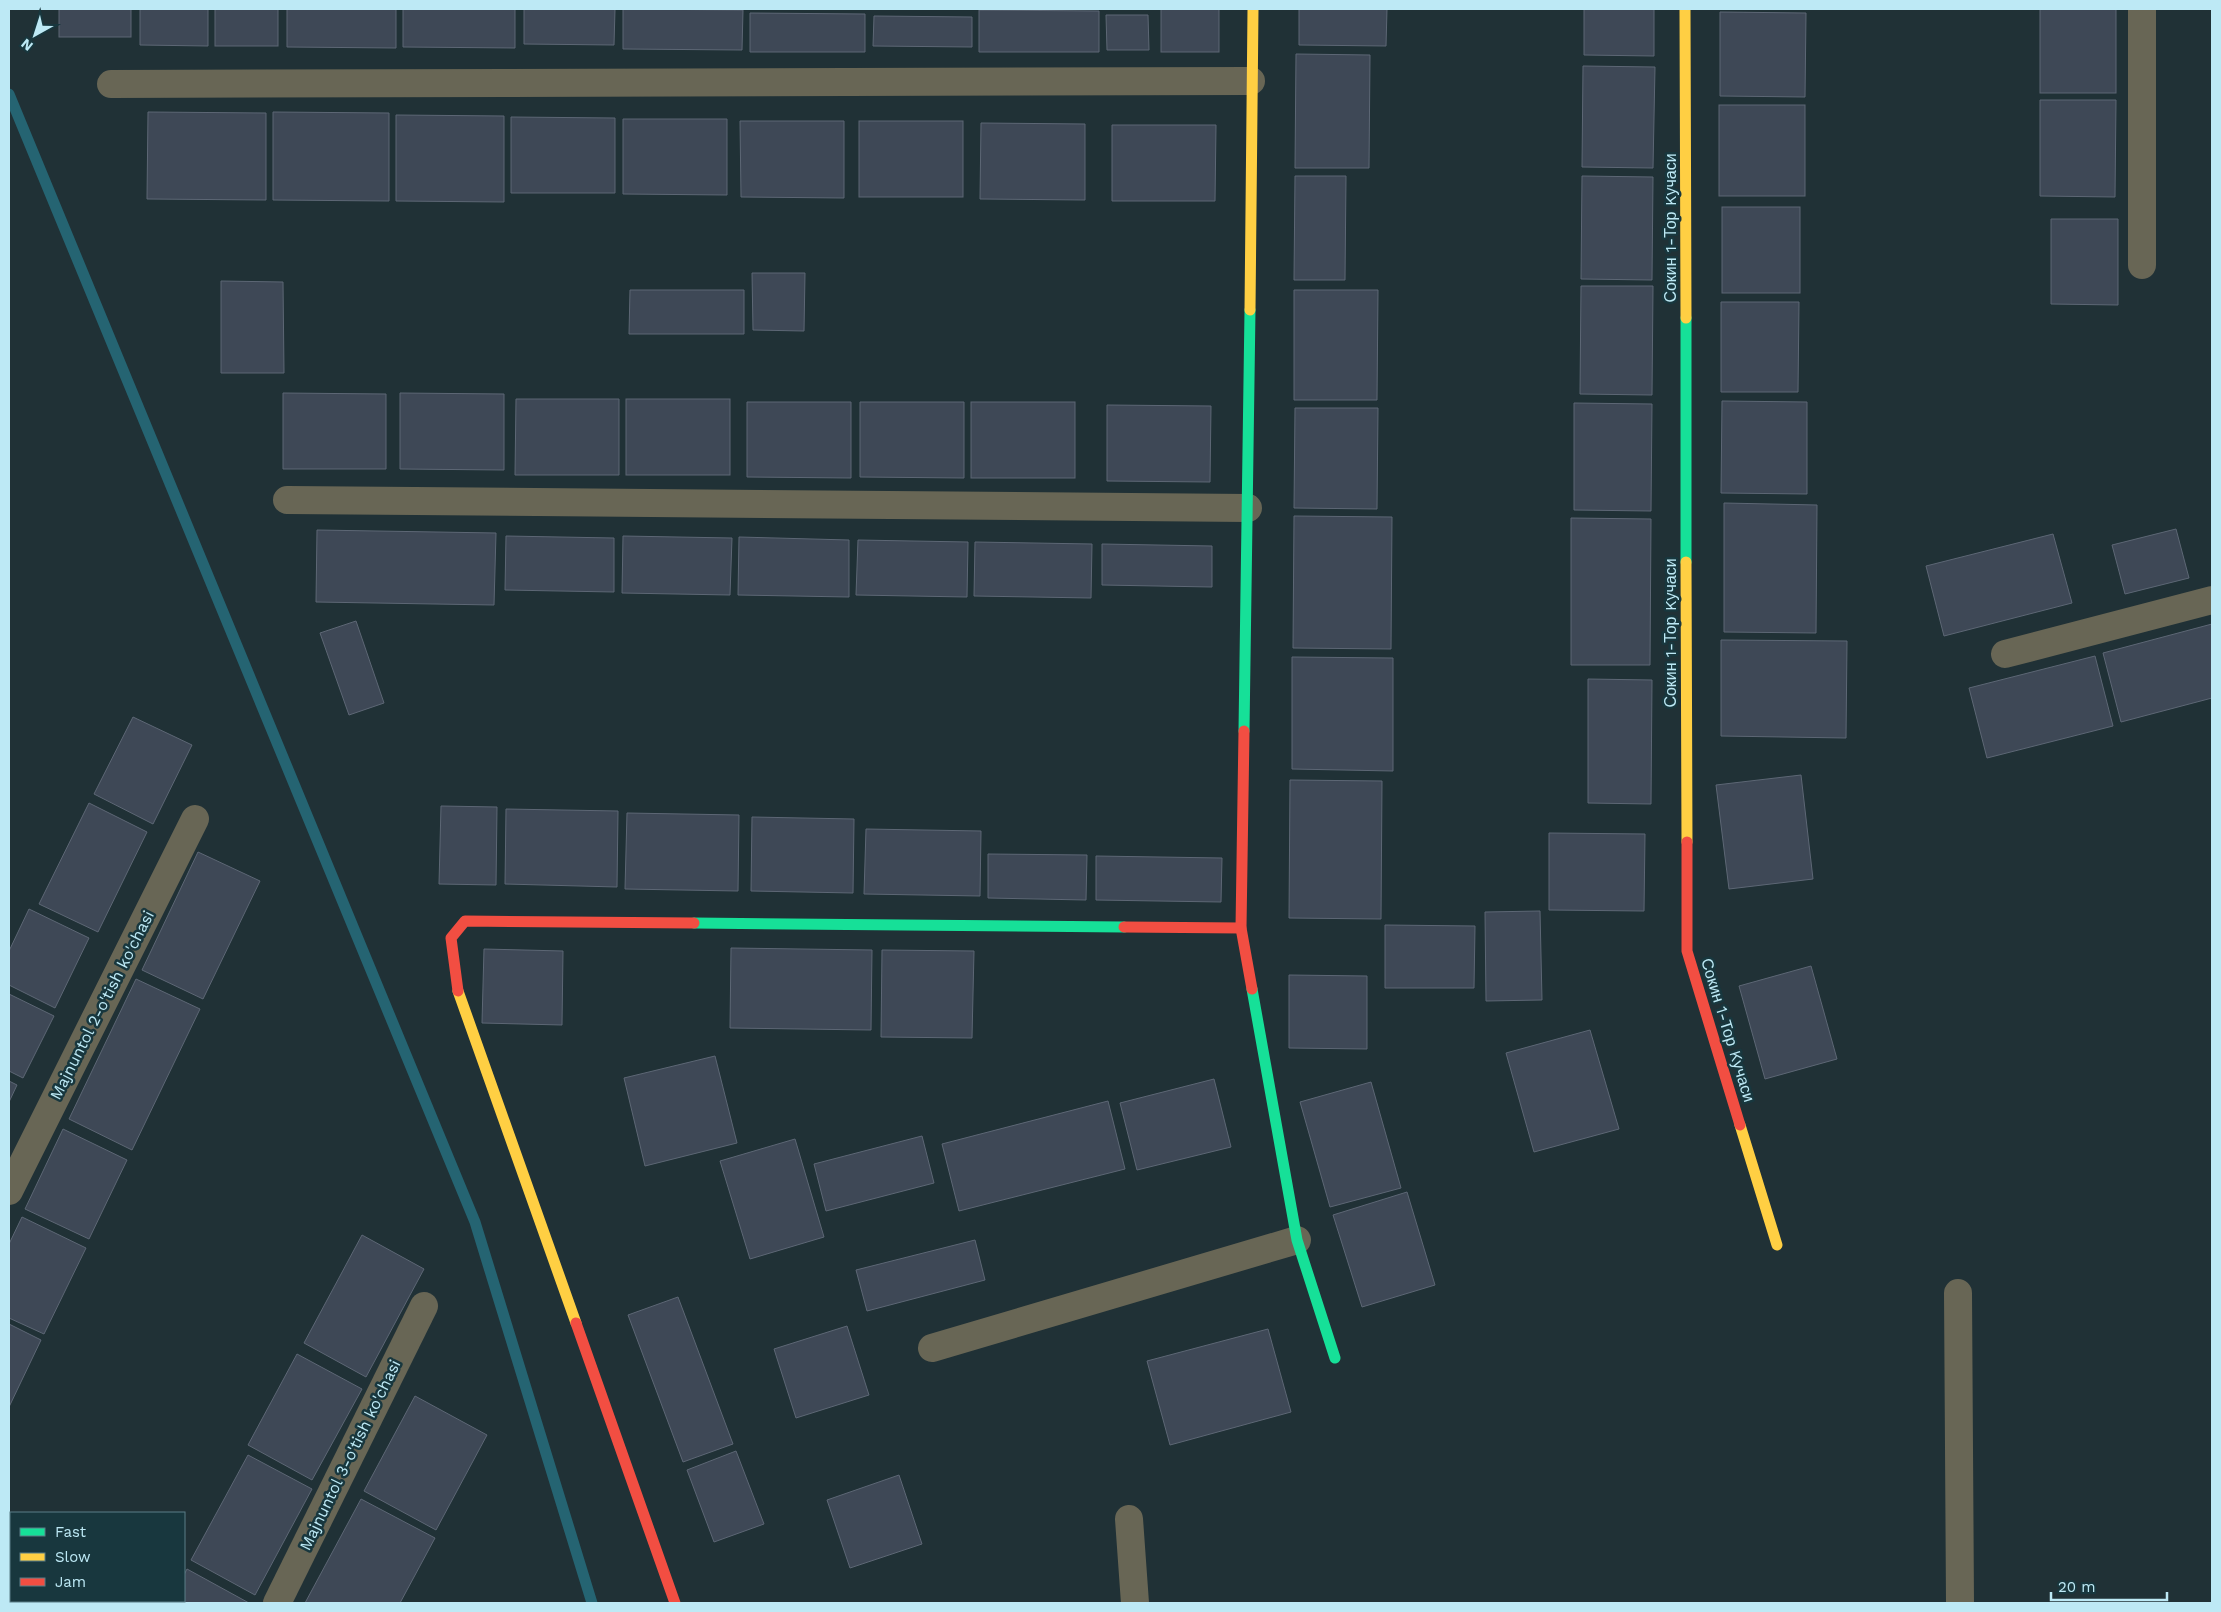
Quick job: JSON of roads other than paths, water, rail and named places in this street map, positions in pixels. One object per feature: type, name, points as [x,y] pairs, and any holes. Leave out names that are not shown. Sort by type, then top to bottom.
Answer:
[{"type":"street","points":[[1253,9],[1242,928],[1297,1240],[1335,1358]]},
{"type":"street","name":"Сокин 1-Тор Kучаси","points":[[1685,9],[1687,951],[1777,1245]]},
{"type":"street","points":[[2142,9],[2142,265]]},
{"type":"street","points":[[111,84],[1251,82]]},
{"type":"street","points":[[287,500],[1248,508]]},
{"type":"street","points":[[2005,654],[2212,600]]},
{"type":"street","name":"Majnuntol 2-o'tish ko'chasi","points":[[9,1191],[195,819]]},
{"type":"street","points":[[675,1603],[458,993],[450,938],[465,921],[1242,928]]},
{"type":"street","points":[[932,1348],[1297,1240]]},
{"type":"street","points":[[1958,1293],[1960,1603]]},
{"type":"street","name":"Majnuntol 3-o'tish ko'chasi","points":[[277,1603],[424,1306]]},
{"type":"street","points":[[1129,1519],[1135,1603]]},
{"type":"waterway","points":[[9,94],[475,1222],[592,1603]]}]
